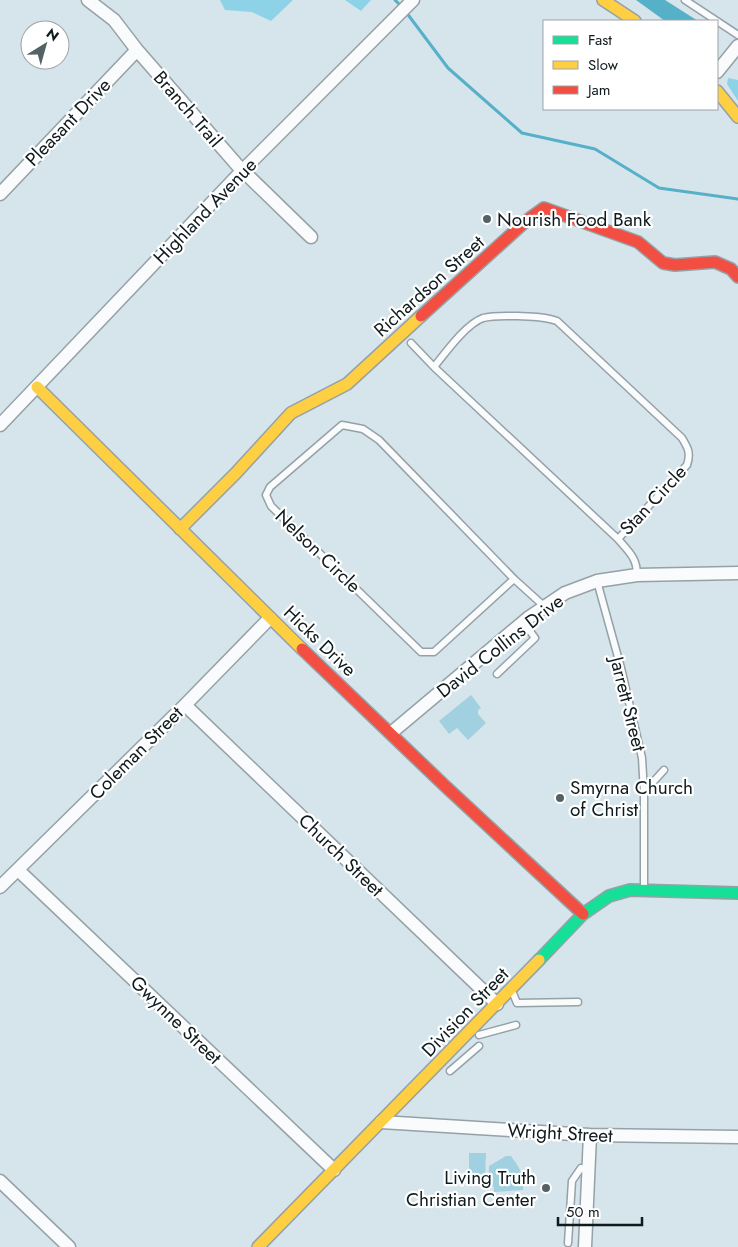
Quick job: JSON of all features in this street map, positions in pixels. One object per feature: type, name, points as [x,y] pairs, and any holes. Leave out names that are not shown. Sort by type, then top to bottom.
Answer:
[{"type":"street","name":"Branch Trail","points":[[88,0],[114,20],[137,50],[243,170],[311,237]]},
{"type":"street","name":"Highland Avenue","points":[[0,425],[243,170],[413,0]]},
{"type":"street","points":[[603,0],[633,20]]},
{"type":"street","points":[[718,71],[738,46]]},
{"type":"street","name":"Pleasant Drive","points":[[0,194],[137,50]]},
{"type":"street","points":[[718,92],[738,117]]},
{"type":"street","name":"Richardson Street","points":[[180,529],[236,473],[291,413],[347,384],[526,221],[544,208],[638,242],[663,263],[675,265],[715,262],[731,269],[738,277]]},
{"type":"street","name":"Hicks Drive","points":[[37,387],[270,618],[482,821],[584,914]]},
{"type":"street","name":"David Collins Drive","points":[[391,733],[524,623],[565,593],[597,581],[636,575],[738,573]]},
{"type":"street","name":"Coleman Street","points":[[0,886],[270,618]]},
{"type":"street","name":"Church Street","points":[[184,705],[497,1004]]},
{"type":"street","name":"Gwynne Street","points":[[18,870],[334,1170]]},
{"type":"street","name":"Division Street","points":[[258,1247],[584,914],[609,896],[630,890],[738,893]]},
{"type":"street","name":"Wright Street","points":[[381,1122],[590,1135],[738,1137]]},
{"type":"street","points":[[585,1247],[590,1135]]},
{"type":"street","points":[[0,1181],[69,1247]]},
{"type":"lane","points":[[685,0],[715,20]]},
{"type":"lane","points":[[718,22],[738,35]]},
{"type":"lane","name":"Stan Circle","points":[[501,316],[548,317],[557,321],[663,419],[682,438],[689,449],[690,457],[687,465],[618,539],[434,366],[460,336],[474,323],[484,318],[501,316]]},
{"type":"lane","points":[[411,343],[434,366]]},
{"type":"lane","name":"Nelson Circle","points":[[514,579],[434,652],[421,652],[271,506],[266,495],[270,486],[342,425],[363,428],[379,440],[514,579],[545,607]]},
{"type":"lane","points":[[618,539],[637,564],[636,575]]},
{"type":"lane","name":"Jarrett Street","points":[[597,581],[639,743],[644,792],[644,890]]},
{"type":"lane","points":[[497,674],[535,638],[524,623]]},
{"type":"lane","points":[[644,792],[664,770]]},
{"type":"lane","points":[[511,989],[517,1003],[547,1001],[578,1002]]},
{"type":"lane","points":[[479,1035],[516,1025]]},
{"type":"lane","points":[[450,1070],[479,1046]]},
{"type":"lane","points":[[568,1244],[572,1181],[581,1168],[588,1169]]},
{"type":"shaded area","points":[[220,0],[293,0],[271,21],[252,12],[225,10]]},
{"type":"shaded area","points":[[345,0],[371,0],[361,11]]},
{"type":"shaded area","points":[[636,0],[665,0],[696,20],[664,20]]},
{"type":"shaded area","points":[[728,78],[738,80],[738,101],[727,84]]},
{"type":"shaded area","points":[[471,695],[481,708],[478,710],[478,714],[486,723],[468,740],[457,728],[449,734],[439,721]]},
{"type":"shaded area","points":[[469,1153],[486,1153],[485,1180],[471,1180],[469,1177]]},
{"type":"shaded area","points":[[506,1156],[511,1156],[519,1168],[523,1180],[523,1190],[494,1192],[494,1187],[488,1186],[489,1166]]},
{"type":"waterway","points":[[395,0],[402,7]]},
{"type":"waterway","points":[[406,12],[448,68],[522,133],[595,149],[659,188],[738,199]]},
{"type":"traffic: fast","points":[[539,960],[583,914],[609,896],[630,890],[738,893]]},
{"type":"traffic: slow","points":[[603,0],[633,20]]},
{"type":"traffic: slow","points":[[718,92],[738,117]]},
{"type":"traffic: slow","points":[[180,529],[236,473],[291,413],[347,384],[421,316]]},
{"type":"traffic: slow","points":[[37,387],[302,649]]},
{"type":"traffic: slow","points":[[258,1247],[539,960]]},
{"type":"traffic: jam","points":[[421,316],[526,221],[544,208],[638,242],[663,263],[675,265],[715,262],[731,269],[738,277]]},
{"type":"traffic: jam","points":[[302,649],[444,785],[583,914]]},
{"type":"place","name":"Nourish Food Bank","points":[[487,219]]},
{"type":"place","name":"Smyrna Church of Christ","points":[[560,798]]},
{"type":"place","name":"Living Truth Christian Center","points":[[546,1188]]}]
